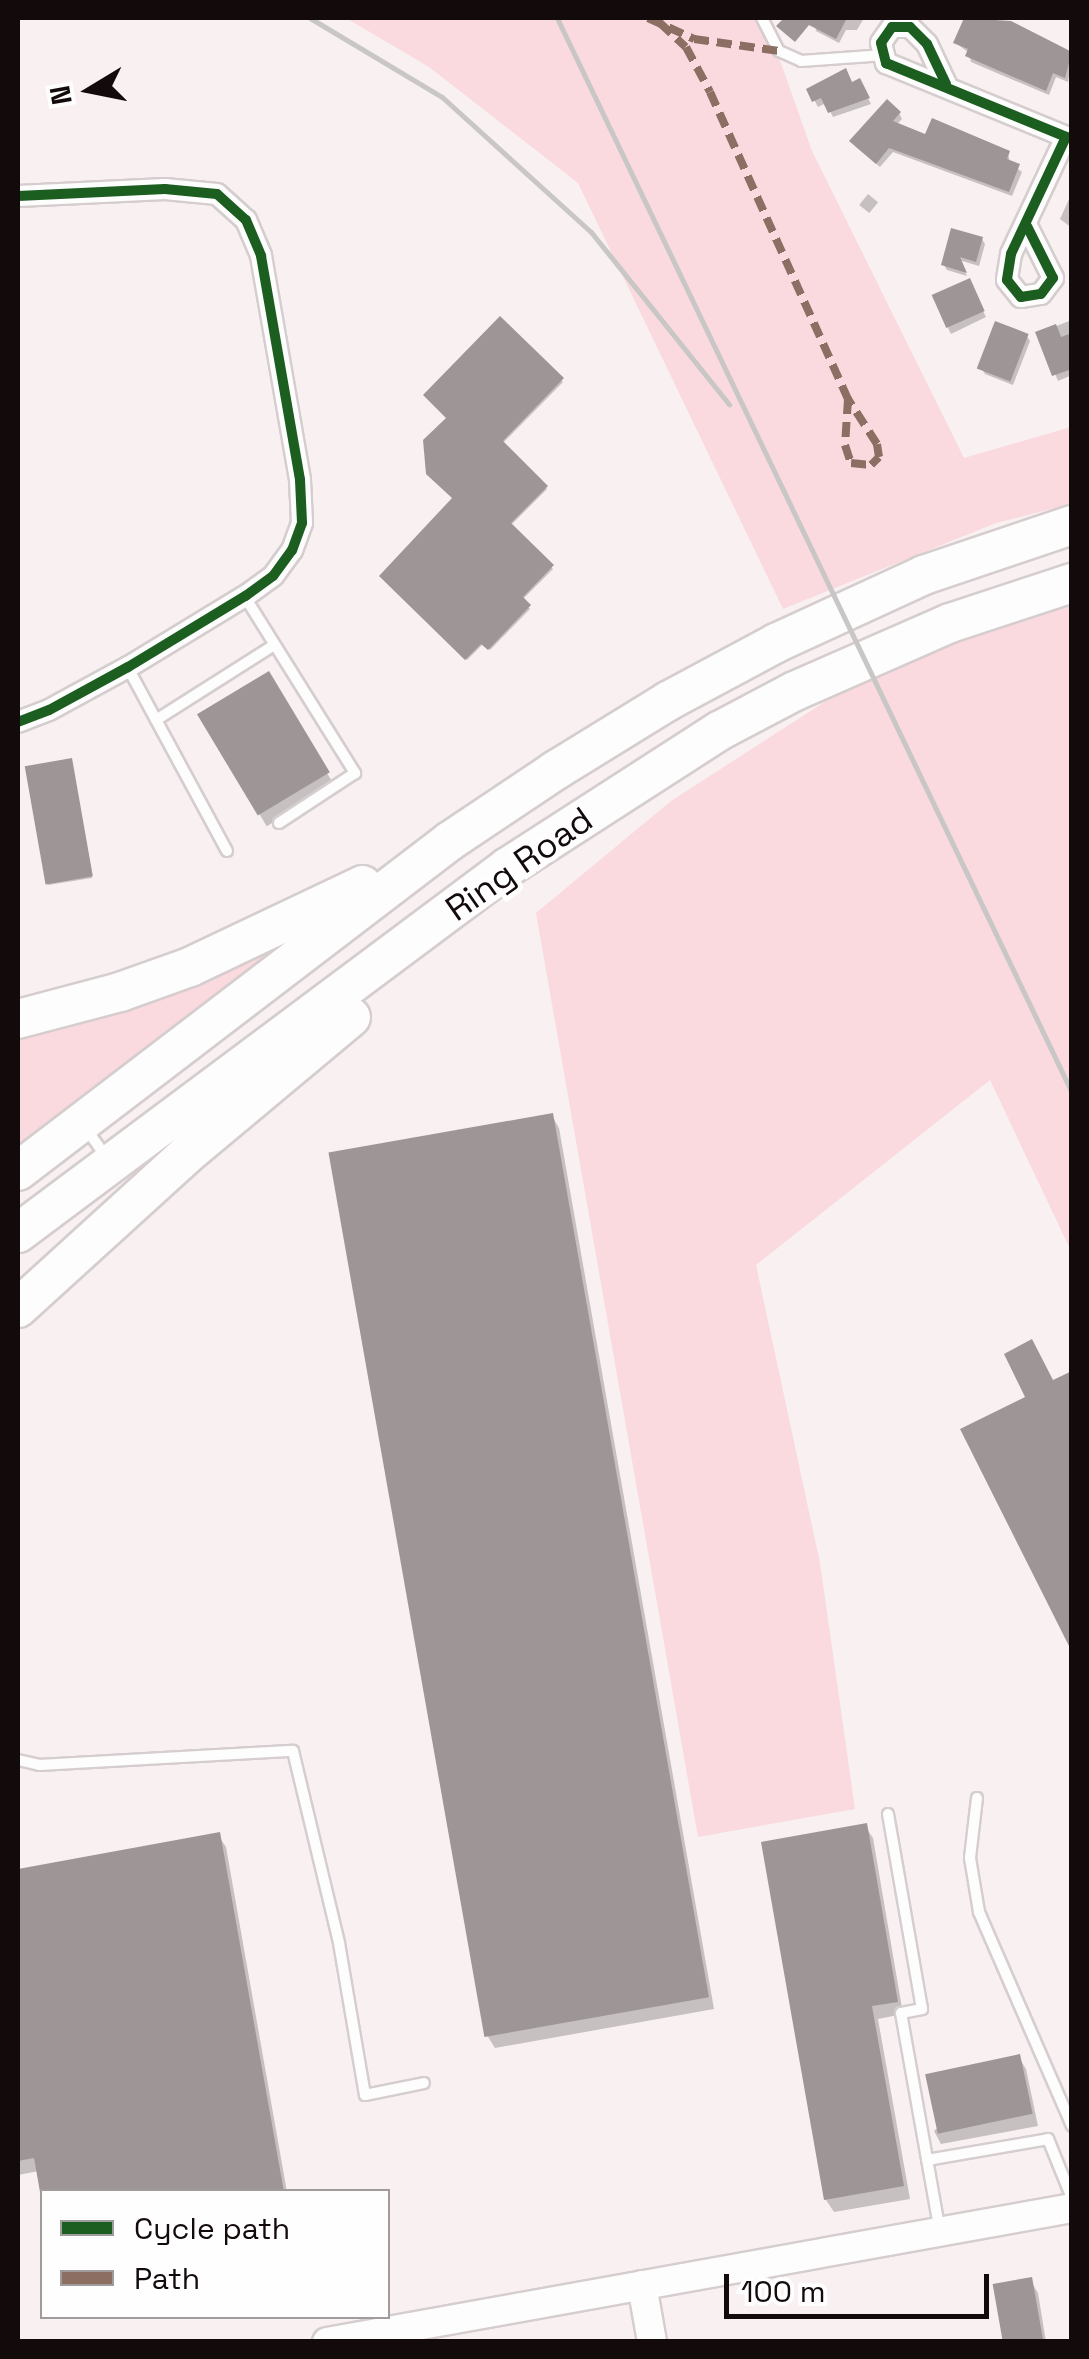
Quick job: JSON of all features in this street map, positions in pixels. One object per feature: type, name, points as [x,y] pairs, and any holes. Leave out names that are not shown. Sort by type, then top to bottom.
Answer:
[{"type":"highway","name":"Ring Road","points":[[18,1171],[450,841],[668,701],[776,643],[924,575],[1072,525]]},
{"type":"highway","name":"Ring Road","points":[[18,1233],[113,1166],[508,867],[720,731],[795,691],[950,624],[1072,583]]},
{"type":"highway","points":[[18,1308],[186,1155],[335,1029],[650,776]]},
{"type":"highway","points":[[18,1019],[120,992],[190,967],[450,841]]},
{"type":"main road","points":[[327,2342],[1072,2208]]},
{"type":"main road","points":[[642,2285],[652,2342]]},
{"type":"street","points":[[946,84],[927,44],[910,27],[892,27],[881,43],[886,63],[1070,134],[1027,226]]},
{"type":"street","points":[[18,196],[165,189],[217,194],[246,220],[260,256],[300,480],[302,523],[292,550],[273,576],[245,596],[128,667],[50,710],[18,722]]},
{"type":"lane","points":[[762,18],[778,50],[801,61],[884,55]]},
{"type":"lane","points":[[245,596],[356,773],[279,823]]},
{"type":"lane","points":[[156,720],[274,645]]},
{"type":"lane","points":[[128,667],[227,850]]},
{"type":"lane","points":[[82,1122],[113,1166]]},
{"type":"lane","points":[[18,1760],[39,1765],[293,1751],[339,1943],[365,2095],[424,2083]]},
{"type":"lane","points":[[977,1798],[970,1858],[979,1912],[1072,2126]]},
{"type":"lane","points":[[888,1814],[922,2009],[901,2012],[940,2232]]},
{"type":"lane","points":[[927,2160],[1048,2139],[1072,2198]]},
{"type":"shaded area","points":[[346,18],[765,18],[812,151],[964,458],[1071,427],[1071,504],[996,523],[783,609],[578,183],[429,67]]},
{"type":"shaded area","points":[[1071,600],[1071,1251],[990,1080],[756,1265],[820,1563],[855,1809],[698,1837],[536,913],[671,801],[826,701],[950,637]]},
{"type":"shaded area","points":[[271,945],[277,957],[18,1155],[18,1037],[104,1015],[223,973]]},
{"type":"building","points":[[784,18],[847,18],[836,39],[809,25],[795,42],[776,26]]},
{"type":"building","points":[[964,18],[1011,21],[1072,52],[1065,78],[1053,73],[1046,91],[965,56],[968,49],[953,43]]},
{"type":"building","points":[[846,68],[852,82],[860,78],[870,98],[828,113],[821,98],[812,102],[806,89]]},
{"type":"building","points":[[887,99],[901,112],[893,121],[925,134],[932,118],[1010,151],[1007,159],[1020,164],[1009,192],[889,148],[876,164],[849,141]]},
{"type":"building","points":[[951,228],[983,237],[976,262],[960,257],[967,273],[941,265]]},
{"type":"building","points":[[970,278],[985,311],[946,328],[932,295]]},
{"type":"building","points":[[500,316],[564,378],[503,441],[548,486],[511,523],[554,565],[523,597],[531,605],[488,650],[481,644],[465,660],[379,576],[452,498],[426,474],[423,440],[446,418],[423,395]]},
{"type":"building","points":[[995,321],[1029,334],[1010,382],[977,369]]},
{"type":"building","points":[[1056,324],[1061,337],[1072,333],[1072,369],[1052,376],[1035,332]]},
{"type":"building","points":[[269,671],[330,772],[258,815],[197,714]]},
{"type":"building","points":[[72,758],[93,876],[46,885],[25,766]]},
{"type":"building","points":[[553,1113],[709,1997],[484,2037],[328,1153]]},
{"type":"building","points":[[1032,1339],[1053,1380],[1072,1371],[1072,1652],[960,1429],[1025,1397],[1004,1354]]},
{"type":"building","points":[[867,1823],[898,2002],[872,2006],[904,2186],[824,2200],[761,1842]]},
{"type":"building","points":[[220,1832],[283,2189],[40,2192],[34,2158],[18,2161],[18,1869]]},
{"type":"building","points":[[1020,2054],[1033,2114],[938,2134],[925,2074]]},
{"type":"building","points":[[1032,2277],[1043,2342],[1003,2342],[993,2284]]},
{"type":"railway","points":[[310,18],[442,97],[591,232],[729,404]]},
{"type":"railway","points":[[557,18],[1072,1093]]},
{"type":"marked path","points":[[648,18],[694,39],[779,51]]},
{"type":"marked path","points":[[660,23],[686,47],[710,92],[848,399],[845,445],[851,463],[871,465],[879,457],[877,444],[848,399]]},
{"type":"cycle path","points":[[946,84],[927,44],[910,27],[892,27],[881,43],[886,63],[1066,137],[1011,254],[1007,280],[1021,297],[1041,294],[1053,278],[1027,226]]},
{"type":"cycle path","points":[[18,196],[165,189],[217,194],[246,220],[261,256],[300,480],[302,523],[292,550],[273,576],[245,596],[128,667],[49,710],[18,722]]}]
